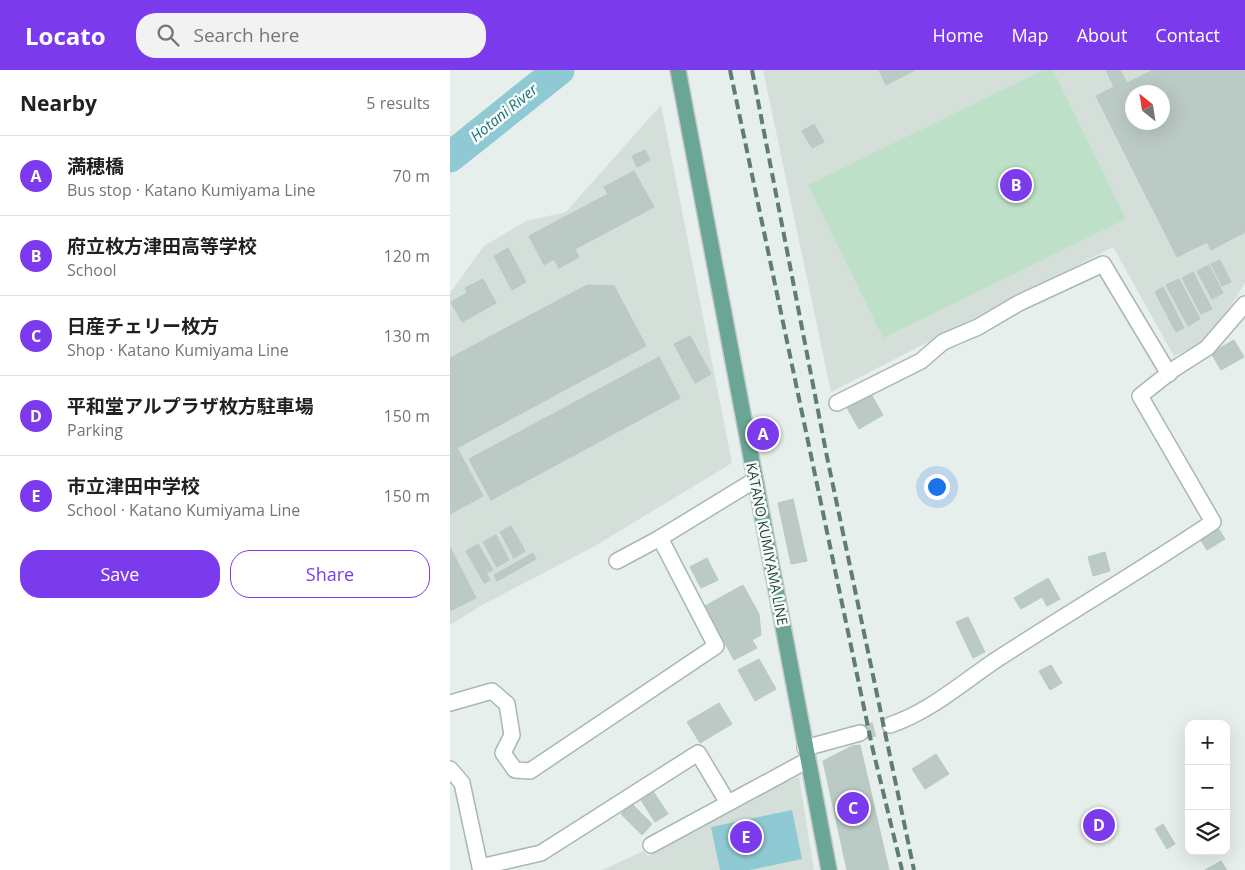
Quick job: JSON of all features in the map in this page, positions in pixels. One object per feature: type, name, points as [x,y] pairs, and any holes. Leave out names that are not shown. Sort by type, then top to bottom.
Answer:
[{"type":"main road","name":"KATANO KUMIYAMA LINE","points":[[678,70],[829,870]]},
{"type":"street","points":[[837,403],[921,361],[943,342],[978,327],[1019,303],[1103,264],[1169,374]]},
{"type":"street","points":[[890,725],[910,719],[1000,658],[1214,522],[1140,396],[1207,348],[1245,304]]},
{"type":"street","points":[[616,561],[660,538],[755,480]]},
{"type":"street","points":[[450,703],[492,691],[507,704],[512,735],[503,753],[515,770],[530,770],[716,646],[660,538]]},
{"type":"street","points":[[651,845],[728,803],[806,754],[860,733]]},
{"type":"street","points":[[450,769],[462,783],[480,867],[541,853],[698,753],[728,803]]},
{"type":"shaded area","points":[[763,70],[1245,70],[1245,283],[1211,338],[1174,356],[1113,247],[831,392]]},
{"type":"shaded area","points":[[661,105],[732,463],[595,546],[482,605],[450,625],[450,293],[484,246],[526,221],[566,212]]},
{"type":"shaded area","points":[[799,777],[814,870],[603,870],[643,851],[648,856],[770,788]]},
{"type":"green space","points":[[1043,70],[1053,70],[1126,219],[883,338],[808,185]]},
{"type":"water","points":[[792,810],[802,859],[750,870],[720,870],[711,827]]},
{"type":"building","points":[[879,70],[915,70],[886,85]]},
{"type":"building","points":[[1106,70],[1120,70],[1127,83],[1153,70],[1245,70],[1245,232],[1211,250],[1207,242],[1177,257],[1096,96],[1114,87]]},
{"type":"building","points":[[814,124],[824,142],[812,148],[802,131]]},
{"type":"building","points":[[645,150],[650,160],[637,167],[632,156]]},
{"type":"building","points":[[634,171],[654,207],[575,249],[579,257],[559,268],[554,259],[544,265],[529,236],[608,194],[604,187]]},
{"type":"building","points":[[508,248],[526,282],[512,290],[494,256]]},
{"type":"building","points":[[1220,260],[1231,282],[1222,286],[1211,264]]},
{"type":"building","points":[[1209,265],[1223,293],[1212,299],[1197,271]]},
{"type":"building","points":[[1193,272],[1212,309],[1201,314],[1182,278]]},
{"type":"building","points":[[483,279],[496,303],[462,322],[451,302],[467,293],[465,288]]},
{"type":"building","points":[[1179,279],[1200,319],[1188,326],[1166,285]]},
{"type":"building","points":[[587,285],[614,286],[646,346],[457,448],[483,496],[450,514],[450,358]]},
{"type":"building","points":[[1163,287],[1184,328],[1176,332],[1155,292]]},
{"type":"building","points":[[690,336],[711,374],[695,383],[674,344]]},
{"type":"building","points":[[1234,340],[1244,357],[1221,370],[1211,353]]},
{"type":"building","points":[[659,357],[680,398],[491,500],[469,459]]},
{"type":"building","points":[[870,392],[883,415],[859,429],[846,406]]},
{"type":"building","points":[[793,499],[807,561],[791,564],[778,503]]},
{"type":"building","points":[[511,526],[525,551],[514,558],[500,532]]},
{"type":"building","points":[[1218,528],[1225,539],[1207,550],[1200,539]]},
{"type":"building","points":[[496,535],[509,560],[497,567],[483,542]]},
{"type":"building","points":[[478,544],[493,570],[486,573],[490,580],[484,583],[466,551]]},
{"type":"building","points":[[450,547],[476,598],[450,611]]},
{"type":"building","points":[[1105,552],[1110,571],[1093,576],[1088,557]]},
{"type":"building","points":[[533,553],[536,559],[497,581],[494,575]]},
{"type":"building","points":[[707,558],[718,580],[701,588],[690,567]]},
{"type":"building","points":[[1048,578],[1060,599],[1047,606],[1042,597],[1021,609],[1014,598]]},
{"type":"building","points":[[743,585],[759,614],[761,635],[752,640],[757,648],[734,660],[705,606]]},
{"type":"building","points":[[968,617],[985,652],[973,658],[956,622]]},
{"type":"building","points":[[759,659],[776,689],[755,701],[738,670]]},
{"type":"building","points":[[1051,665],[1062,683],[1050,690],[1039,671]]},
{"type":"building","points":[[719,703],[732,724],[700,743],[687,722]]},
{"type":"building","points":[[860,745],[889,870],[847,870],[823,761],[852,746]]},
{"type":"building","points":[[936,754],[949,774],[925,789],[912,769]]},
{"type":"building","points":[[653,791],[668,814],[655,822],[641,800]]},
{"type":"building","points":[[631,803],[652,824],[642,835],[621,814]]},
{"type":"building","points":[[1163,824],[1175,844],[1167,849],[1155,829]]},
{"type":"building","points":[[1221,861],[1227,870],[1205,870]]},
{"type":"waterway","name":"Hotani River","points":[[450,157],[559,70]]},
{"type":"tunnel","points":[[860,733],[890,725]]},
{"type":"railway","points":[[730,70],[872,746],[902,870]]},
{"type":"railway","points":[[752,70],[827,457],[914,870]]},
{"type":"place","name":"府立枚方津田高等学校","points":[[1016,185]]},
{"type":"place","name":"満穂橋","points":[[763,434]]},
{"type":"place","name":"日産チェリー枚方","points":[[853,808]]},
{"type":"place","name":"平和堂アルプラザ枚方駐車場","points":[[1099,825]]},
{"type":"place","name":"市立津田中学校","points":[[746,837]]}]
